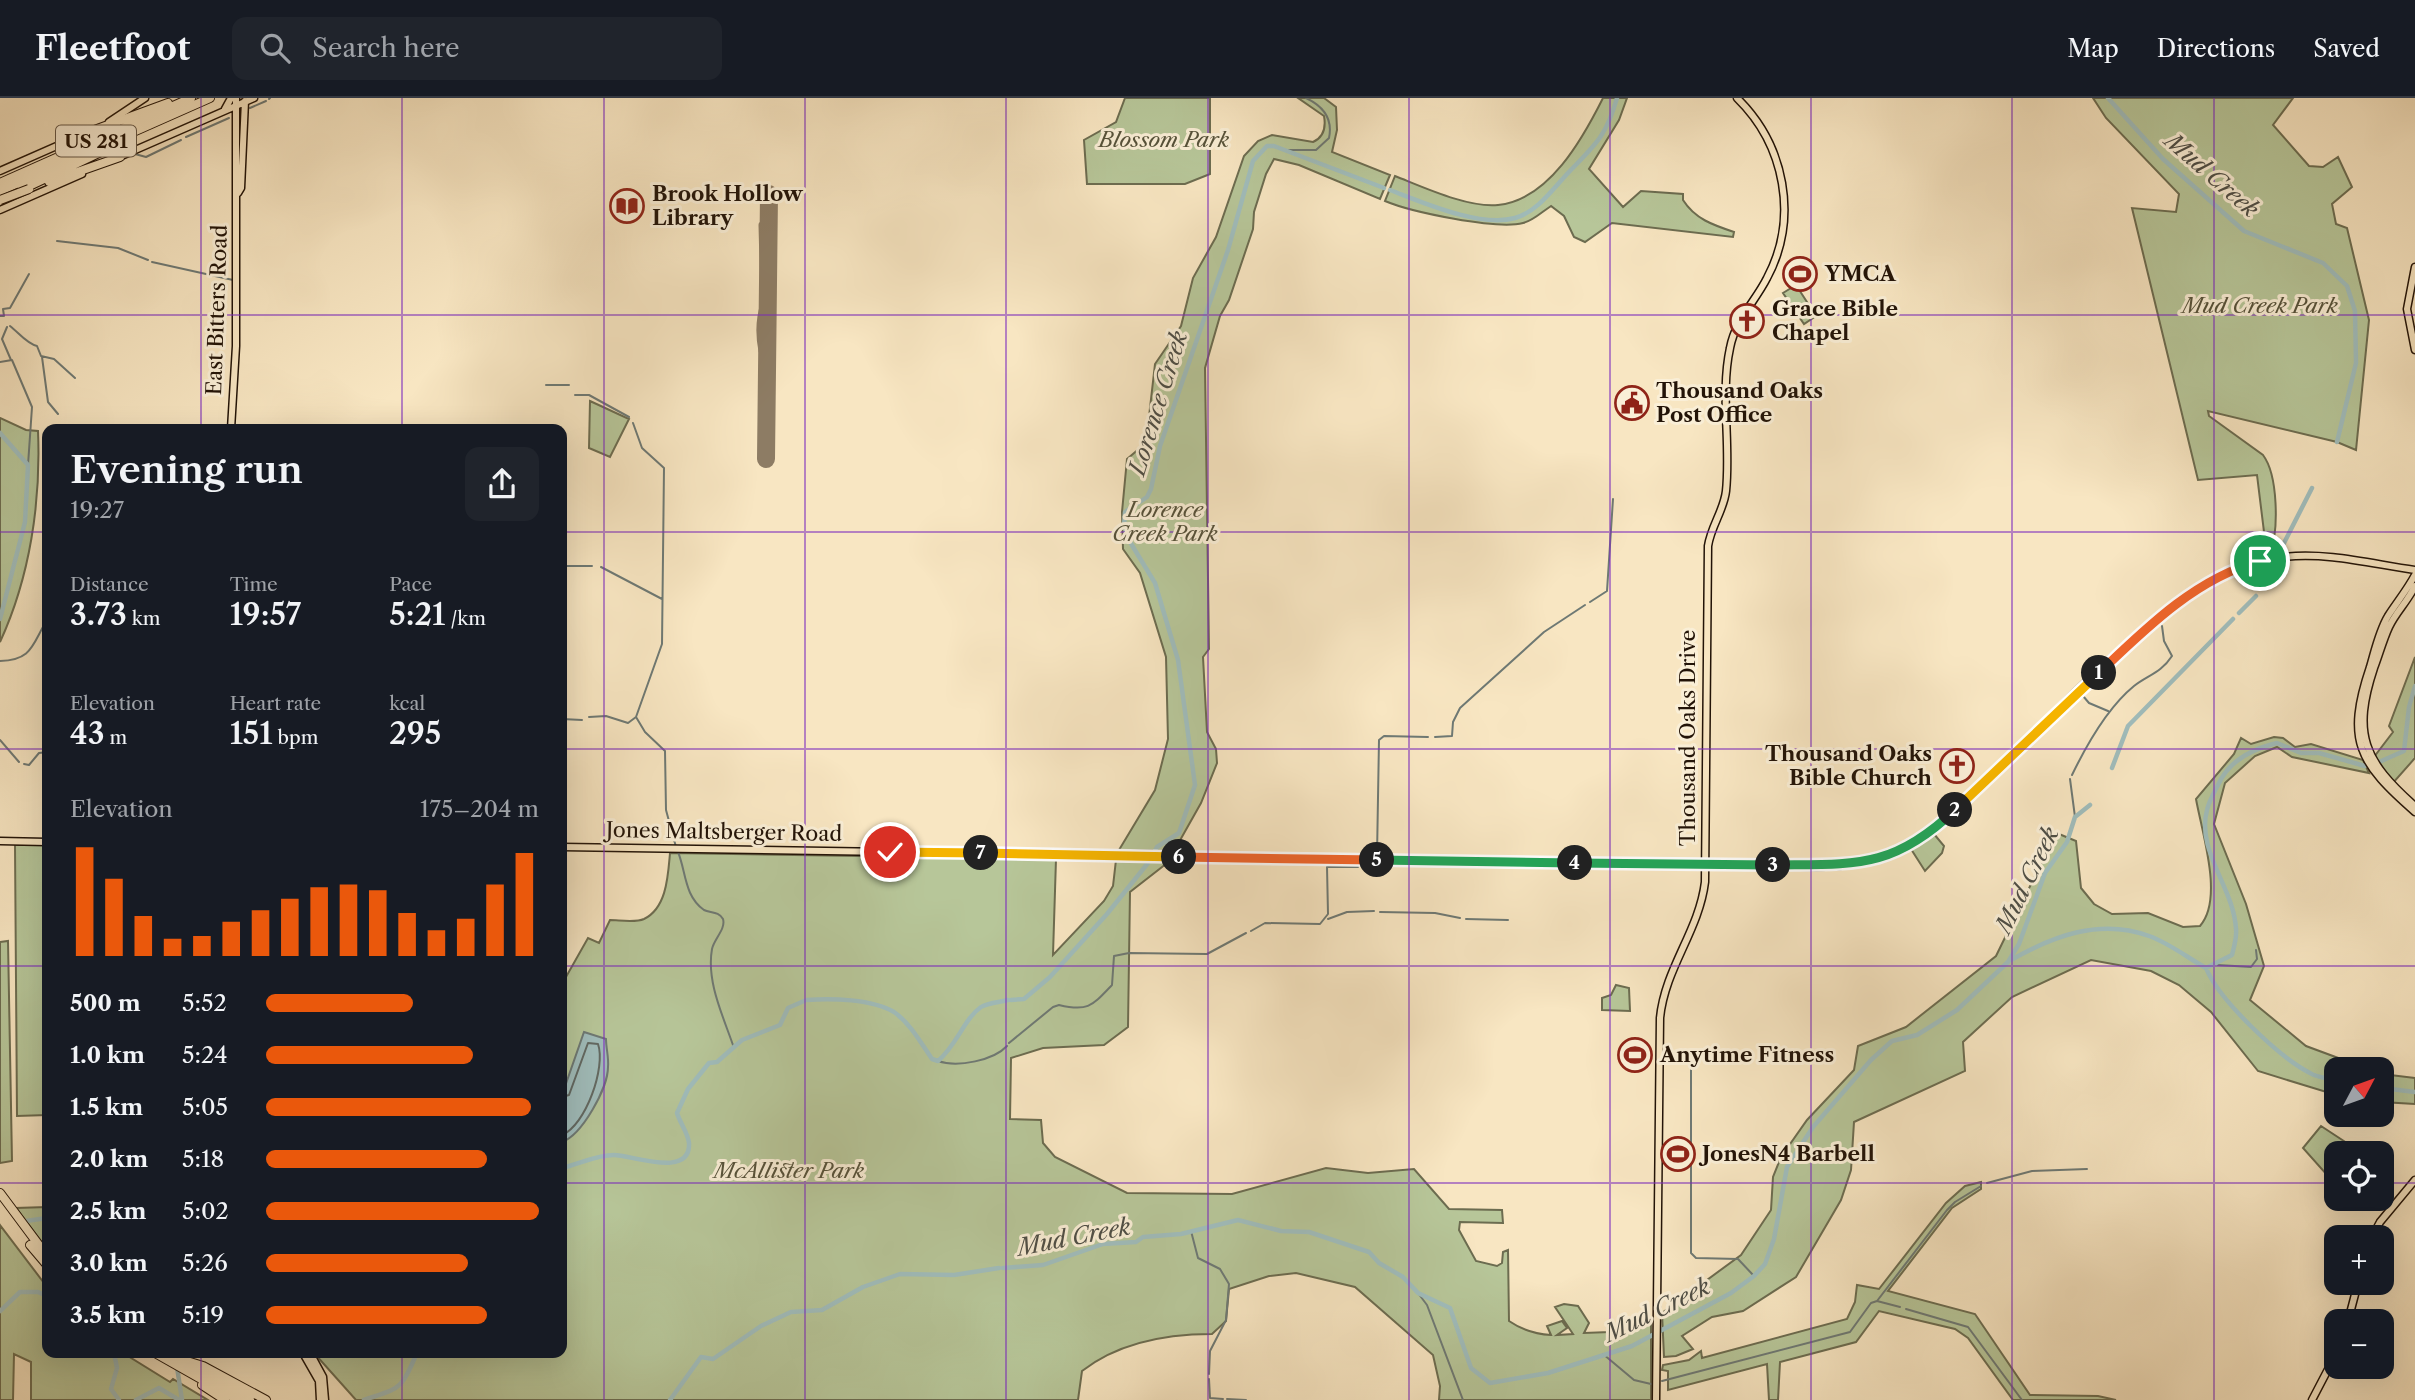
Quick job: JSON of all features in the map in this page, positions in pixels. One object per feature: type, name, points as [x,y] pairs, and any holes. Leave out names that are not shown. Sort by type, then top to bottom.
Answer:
[{"type":"highway","points":[[89,132],[181,98]]},
{"type":"highway","name":"US 281","points":[[0,183],[191,98]]},
{"type":"highway","name":"US 281","points":[[0,191],[210,98]]},
{"type":"highway","points":[[0,201],[105,151],[138,134],[143,128]]},
{"type":"highway","points":[[0,201],[120,157]]},
{"type":"highway","points":[[0,1193],[42,1249]]},
{"type":"highway","points":[[0,1203],[42,1258]]},
{"type":"highway","points":[[169,1358],[250,1400]]},
{"type":"highway","points":[[169,1358],[238,1400]]},
{"type":"highway","points":[[189,1369],[225,1400]]},
{"type":"highway","points":[[189,1369],[266,1400]]},
{"type":"main road","points":[[0,171],[89,132],[145,98]]},
{"type":"main road","points":[[221,112],[229,105],[231,98]]},
{"type":"main road","points":[[0,209],[221,112],[236,102],[254,98]]},
{"type":"main road","name":"Thousand Oaks Drive","points":[[1656,1400],[1660,1018],[1667,980],[1696,922],[1703,892],[1708,546],[1726,494],[1729,351],[1736,327],[1776,259],[1785,212],[1783,182],[1773,151],[1757,121],[1737,98]]},
{"type":"main road","name":"East Bitters Road","points":[[238,193],[241,188],[244,100]]},
{"type":"main road","name":"East Bitters Road","points":[[231,424],[238,193],[236,102]]},
{"type":"main road","points":[[221,112],[231,114],[236,120]]},
{"type":"main road","points":[[2415,267],[2407,309],[2415,350]]},
{"type":"main road","name":"Jones Maltsberger Road","points":[[567,847],[1842,866],[1874,860],[1909,846],[1942,822],[2146,629],[2215,579],[2270,559],[2294,556],[2328,557],[2415,573]]},
{"type":"main road","points":[[2415,573],[2384,625],[2361,693],[2357,718],[2359,740],[2370,766],[2382,782],[2415,812]]},
{"type":"main road","points":[[2415,586],[2389,627],[2367,691],[2362,718],[2366,747],[2374,764],[2385,779],[2415,806]]},
{"type":"main road","points":[[0,841],[42,842]]},
{"type":"main road","points":[[2379,1225],[2415,1180]]},
{"type":"main road","points":[[309,1358],[319,1381],[320,1400]]},
{"type":"main road","points":[[313,1358],[317,1362],[325,1384],[325,1400]]},
{"type":"main road","points":[[2312,1400],[2324,1376]]},
{"type":"green space","name":"Blossom Park","points":[[1125,98],[1210,98],[1210,174],[1185,184],[1087,184],[1084,140],[1116,122]]},
{"type":"green space","name":"Lorence Creek Park","points":[[1298,98],[1324,98],[1336,107],[1337,130],[1332,152],[1390,175],[1380,199],[1299,165],[1274,159],[1266,174],[1254,212],[1253,229],[1229,300],[1220,316],[1205,368],[1209,649],[1203,657],[1207,732],[1216,749],[1217,763],[1201,803],[1174,851],[1119,850],[1155,790],[1168,739],[1166,657],[1140,573],[1123,549],[1122,512],[1127,459],[1146,443],[1155,364],[1181,326],[1193,278],[1216,237],[1244,156],[1258,141],[1272,135],[1313,142],[1323,131],[1324,116]]},
{"type":"green space","points":[[1603,98],[1627,98],[1619,120],[1589,169],[1623,207],[1641,191],[1683,194],[1683,200],[1693,212],[1712,224],[1734,232],[1733,237],[1612,223],[1585,242],[1574,237],[1564,216],[1551,206],[1527,222],[1511,225],[1433,215],[1385,201],[1395,176],[1446,196],[1473,203],[1498,205],[1516,201],[1533,192],[1562,165]]},
{"type":"green space","name":"Mud Creek Park","points":[[2093,98],[2293,98],[2273,125],[2309,166],[2323,167],[2338,157],[2352,187],[2332,204],[2336,224],[2347,228],[2369,320],[2356,450],[2337,442],[2208,411],[2209,416],[2263,455],[2268,464],[2276,503],[2275,531],[2270,553],[2252,557],[2265,540],[2257,475],[2198,480],[2132,208],[2176,212],[2179,194],[2106,118]]},
{"type":"green space","points":[[1796,285],[1816,316],[1804,324],[1783,293]]},
{"type":"green space","points":[[590,401],[629,419],[610,457],[589,448]]},
{"type":"green space","points":[[0,418],[26,430],[38,431],[38,485],[26,565],[0,642]]},
{"type":"green space","points":[[2415,657],[2415,758],[2393,783],[2374,757],[2393,732],[2389,726]]},
{"type":"green space","points":[[2274,737],[2283,738],[2295,747],[2311,744],[2363,760],[2369,773],[2292,757],[2277,747],[2255,756],[2225,783],[2214,824],[2246,904],[2264,966],[2250,1000],[2306,1046],[2336,1057],[2324,1057],[2324,1091],[2258,1071],[2211,1012],[2179,985],[2151,971],[2091,960],[2012,997],[1963,1042],[1965,1071],[1854,1122],[1851,1170],[1841,1200],[1796,1277],[1743,1311],[1712,1317],[1682,1336],[1693,1349],[1676,1356],[1664,1357],[1662,1313],[1741,1255],[1771,1210],[1773,1177],[1781,1157],[1807,1120],[1854,1070],[1858,1046],[1906,1027],[1996,956],[2052,841],[2059,834],[2076,841],[2081,888],[2094,904],[2112,914],[2148,913],[2183,927],[2200,926],[2207,914],[2211,883],[2196,799],[2234,754],[2241,738],[2251,744]]},
{"type":"green space","points":[[1934,834],[1944,846],[1942,853],[1925,871],[1911,849]]},
{"type":"green space","points":[[15,845],[42,845],[42,1115],[17,1116]]},
{"type":"green space","name":"McAllister Park","points":[[670,853],[1056,859],[1053,955],[1104,901],[1113,886],[1116,860],[1171,860],[1130,892],[1128,1027],[1104,1045],[1043,1048],[1011,1058],[1010,1119],[1041,1120],[1043,1143],[1055,1157],[1127,1193],[1232,1194],[1326,1168],[1368,1173],[1414,1169],[1449,1209],[1502,1210],[1503,1223],[1460,1222],[1459,1230],[1476,1261],[1497,1266],[1502,1263],[1503,1252],[1508,1250],[1509,1321],[1529,1331],[1551,1335],[1547,1326],[1562,1321],[1567,1328],[1557,1335],[1573,1334],[1555,1307],[1564,1304],[1578,1306],[1589,1323],[1584,1333],[1610,1332],[1651,1321],[1651,1400],[1439,1400],[1440,1386],[1433,1355],[1355,1287],[1296,1273],[1269,1276],[1229,1289],[1226,1321],[1212,1334],[1161,1338],[1127,1347],[1096,1361],[1082,1371],[1078,1400],[356,1400],[318,1358],[567,1358],[567,975],[588,938],[599,943],[610,920],[640,920],[652,914],[662,899]]},
{"type":"green space","points":[[8,941],[12,1161],[0,1163],[0,942]]},
{"type":"green space","points":[[1616,985],[1629,988],[1630,1011],[1602,1010],[1602,998],[1611,995]]},
{"type":"green space","points":[[2394,1075],[2415,1078],[2415,1104],[2394,1103]]},
{"type":"green space","points":[[2321,1126],[2344,1141],[2324,1141],[2324,1172],[2303,1148]]},
{"type":"green space","points":[[1981,1182],[1981,1189],[1952,1208],[1888,1291],[1975,1314],[2030,1395],[2098,1396],[2116,1400],[2013,1400],[1968,1338],[1955,1329],[1879,1311],[1856,1342],[1780,1362],[1778,1400],[1769,1400],[1767,1364],[1668,1390],[1668,1371],[1662,1370],[1663,1365],[1689,1360],[1701,1351],[1702,1358],[1847,1319],[1855,1302],[1857,1285],[1879,1289],[1946,1203],[1965,1186]]},
{"type":"green space","points":[[42,1207],[42,1242],[16,1208]]},
{"type":"green space","points":[[0,1225],[42,1280],[42,1358],[131,1358],[170,1382],[173,1379],[208,1400],[31,1400],[31,1362],[14,1354],[13,1400],[0,1400]]},
{"type":"water","points":[[584,1032],[606,1039],[608,1064],[604,1087],[593,1110],[567,1140],[567,1081]]},
{"type":"waterway","points":[[1286,150],[1316,150],[1329,138],[1328,119],[1317,105],[1306,98]]},
{"type":"waterway","name":"Lorence Creek","points":[[1390,190],[1469,217],[1501,220],[1523,215],[1544,199],[1592,147],[1604,131],[1617,98]]},
{"type":"waterway","name":"Mud Creek","points":[[2108,98],[2163,159],[2244,231],[2323,263],[2347,286],[2355,311],[2356,363],[2337,442]]},
{"type":"waterway","points":[[250,108],[266,101]]},
{"type":"waterway","points":[[186,137],[229,118]]},
{"type":"waterway","points":[[135,154],[146,157],[181,140]]},
{"type":"waterway","name":"Lorence Creek","points":[[1011,1000],[1024,999],[1050,977],[1107,914],[1148,863],[1157,847],[1179,833],[1195,785],[1178,660],[1155,583],[1130,542],[1124,526],[1125,512],[1147,497],[1151,489],[1160,446],[1228,250],[1253,161],[1267,146],[1274,146],[1384,188]]},
{"type":"waterway","points":[[57,241],[118,248],[148,260]]},
{"type":"waterway","points":[[152,262],[233,280]]},
{"type":"waterway","points":[[0,316],[4,316],[3,309],[10,308],[29,274]]},
{"type":"waterway","points":[[10,326],[26,341],[37,346],[41,356],[54,359],[75,378]]},
{"type":"waterway","points":[[7,327],[2,339],[11,360]]},
{"type":"waterway","points":[[42,357],[48,402],[58,414]]},
{"type":"waterway","points":[[0,362],[12,360],[32,407],[28,465]]},
{"type":"waterway","points":[[546,385],[569,385]]},
{"type":"waterway","points":[[575,395],[589,395],[629,417]]},
{"type":"waterway","points":[[589,717],[606,716],[628,723],[636,717],[662,644],[664,468],[642,448],[633,423]]},
{"type":"waterway","points":[[0,433],[28,465],[25,522],[0,619]]},
{"type":"waterway","name":"Mud Creek","points":[[2272,571],[2279,564],[2284,543],[2312,488]]},
{"type":"waterway","points":[[1590,602],[1607,591],[1613,499]]},
{"type":"waterway","points":[[567,566],[592,566]]},
{"type":"waterway","points":[[601,567],[662,599]]},
{"type":"waterway","name":"Mud Creek","points":[[2239,613],[2256,596]]},
{"type":"waterway","points":[[1435,737],[1452,736],[1453,722],[1460,708],[1544,632],[1585,605]]},
{"type":"waterway","name":"Mud Creek","points":[[2112,768],[2128,726],[2233,619]]},
{"type":"waterway","points":[[2072,775],[2091,739],[2115,705],[2172,656],[2164,641],[2162,626]]},
{"type":"waterway","points":[[0,661],[19,658],[25,654],[42,629]]},
{"type":"waterway","points":[[2379,762],[2404,751],[2409,707],[2415,686]]},
{"type":"waterway","points":[[2083,696],[2089,703],[2108,711]]},
{"type":"waterway","points":[[636,717],[645,732],[665,751],[666,810],[676,847]]},
{"type":"waterway","points":[[567,719],[582,720]]},
{"type":"waterway","points":[[1377,856],[1379,740],[1384,736],[1428,737]]},
{"type":"waterway","points":[[0,740],[19,762]]},
{"type":"waterway","points":[[2011,960],[2060,937],[2095,929],[2131,931],[2149,936],[2206,968],[2232,955],[2236,935],[2234,914],[2211,855],[2205,825],[2209,803],[2223,776],[2242,757],[2277,743],[2301,753],[2319,753],[2365,766]]},
{"type":"waterway","points":[[24,764],[29,765],[42,753]]},
{"type":"waterway","points":[[2070,779],[2075,817]]},
{"type":"waterway","name":"Mud Creek","points":[[1003,1268],[1043,1265],[1103,1244],[1136,1242],[1143,1237],[1181,1234],[1238,1220],[1281,1231],[1309,1232],[1369,1252],[1379,1263],[1403,1277],[1418,1293],[1450,1308],[1471,1368],[1490,1383],[1548,1373],[1632,1346],[1731,1293],[1765,1264],[1774,1239],[1787,1167],[1813,1127],[1871,1060],[1892,1041],[1917,1035],[1957,1010],[2008,962],[2019,944],[2045,873],[2067,842],[2075,817],[2090,805]]},
{"type":"waterway","points":[[678,852],[686,883],[697,904],[704,910],[717,913],[723,919],[723,926],[712,949],[712,974],[717,1000],[734,1048]]},
{"type":"waterway","points":[[1251,931],[1265,923],[1320,924],[1328,914],[1327,867],[1358,867]]},
{"type":"waterway","points":[[1328,919],[1347,912],[1374,911]]},
{"type":"waterway","points":[[1380,912],[1435,913],[1460,918]]},
{"type":"waterway","points":[[1466,919],[1508,920]]},
{"type":"waterway","points":[[1009,1043],[1053,1007],[1059,1005],[1077,1008],[1089,1006],[1094,1002],[1112,985],[1114,956],[1129,953],[1207,954],[1246,933]]},
{"type":"waterway","points":[[2218,965],[2251,967],[2257,959],[2256,950]]},
{"type":"waterway","points":[[2206,968],[2223,996],[2267,1041],[2297,1065],[2313,1075],[2324,1078]]},
{"type":"waterway","name":"Lorence Creek","points":[[807,1000],[851,1000],[874,1004],[894,1012],[915,1034],[932,1059],[938,1061],[975,1012],[987,1004],[1008,1000]]},
{"type":"waterway","name":"Lorence Creek","points":[[567,1166],[607,1155],[671,1163],[681,1160],[687,1154],[689,1143],[677,1113],[688,1089],[709,1063],[717,1062],[742,1040],[780,1025],[788,1008],[804,1001]]},
{"type":"waterway","points":[[938,1061],[955,1064],[985,1059],[1007,1046]]},
{"type":"waterway","points":[[1691,1062],[1691,1253],[1696,1258],[1738,1259],[1754,1276]]},
{"type":"waterway","points":[[2394,1089],[2415,1092]]},
{"type":"waterway","points":[[1987,1183],[2032,1171],[2087,1169]]},
{"type":"waterway","points":[[1877,1301],[1947,1210],[1981,1186]]},
{"type":"waterway","points":[[26,1221],[42,1219]]},
{"type":"waterway","points":[[1191,1231],[1198,1258],[1220,1269],[1229,1284],[1226,1320],[1210,1351],[1209,1374]]},
{"type":"waterway","name":"Mud Creek","points":[[670,1400],[701,1357],[713,1359],[761,1326],[791,1312],[822,1310],[863,1287],[900,1274],[954,1275],[999,1268]]},
{"type":"waterway","points":[[0,1311],[20,1292],[42,1294]]},
{"type":"waterway","points":[[1418,1293],[1427,1305],[1463,1400]]},
{"type":"waterway","points":[[1662,1381],[1850,1332],[1871,1303],[1877,1301],[1900,1307]]},
{"type":"waterway","points":[[1906,1309],[1968,1327],[2022,1400]]},
{"type":"waterway","points":[[1603,1354],[1634,1380],[1651,1384]]},
{"type":"waterway","points":[[115,1358],[117,1368],[111,1389],[119,1400]]},
{"type":"waterway","name":"Lorence Creek","points":[[364,1400],[398,1386],[415,1358]]},
{"type":"waterway","points":[[177,1367],[182,1400]]},
{"type":"waterway","points":[[1209,1379],[1210,1398],[1223,1399]]},
{"type":"waterway","points":[[136,1400],[159,1388],[179,1400]]},
{"type":"waterway","points":[[1227,1399],[1246,1400]]},
{"type":"taxiway","points":[[762,225],[764,304],[760,333],[762,351],[768,352]]},
{"type":"runway","points":[[766,459],[769,194]]},
{"type":"place","name":"Brook Hollow Library","points":[[627,206]]},
{"type":"place","name":"YMCA","points":[[1800,274]]},
{"type":"place","name":"Grace Bible Chapel","points":[[1747,321]]},
{"type":"place","name":"Thousand Oaks Post Office","points":[[1632,403]]},
{"type":"place","name":"Thousand Oaks Bible Church","points":[[1957,766]]},
{"type":"place","name":"Anytime Fitness","points":[[1635,1055]]},
{"type":"place","name":"JonesN4 Barbell","points":[[1678,1154]]},
{"type":"route","points":[[890,852],[1824,866],[1842,866],[1874,860],[1909,846],[1942,822],[2146,629],[2215,579],[2260,561]]}]
